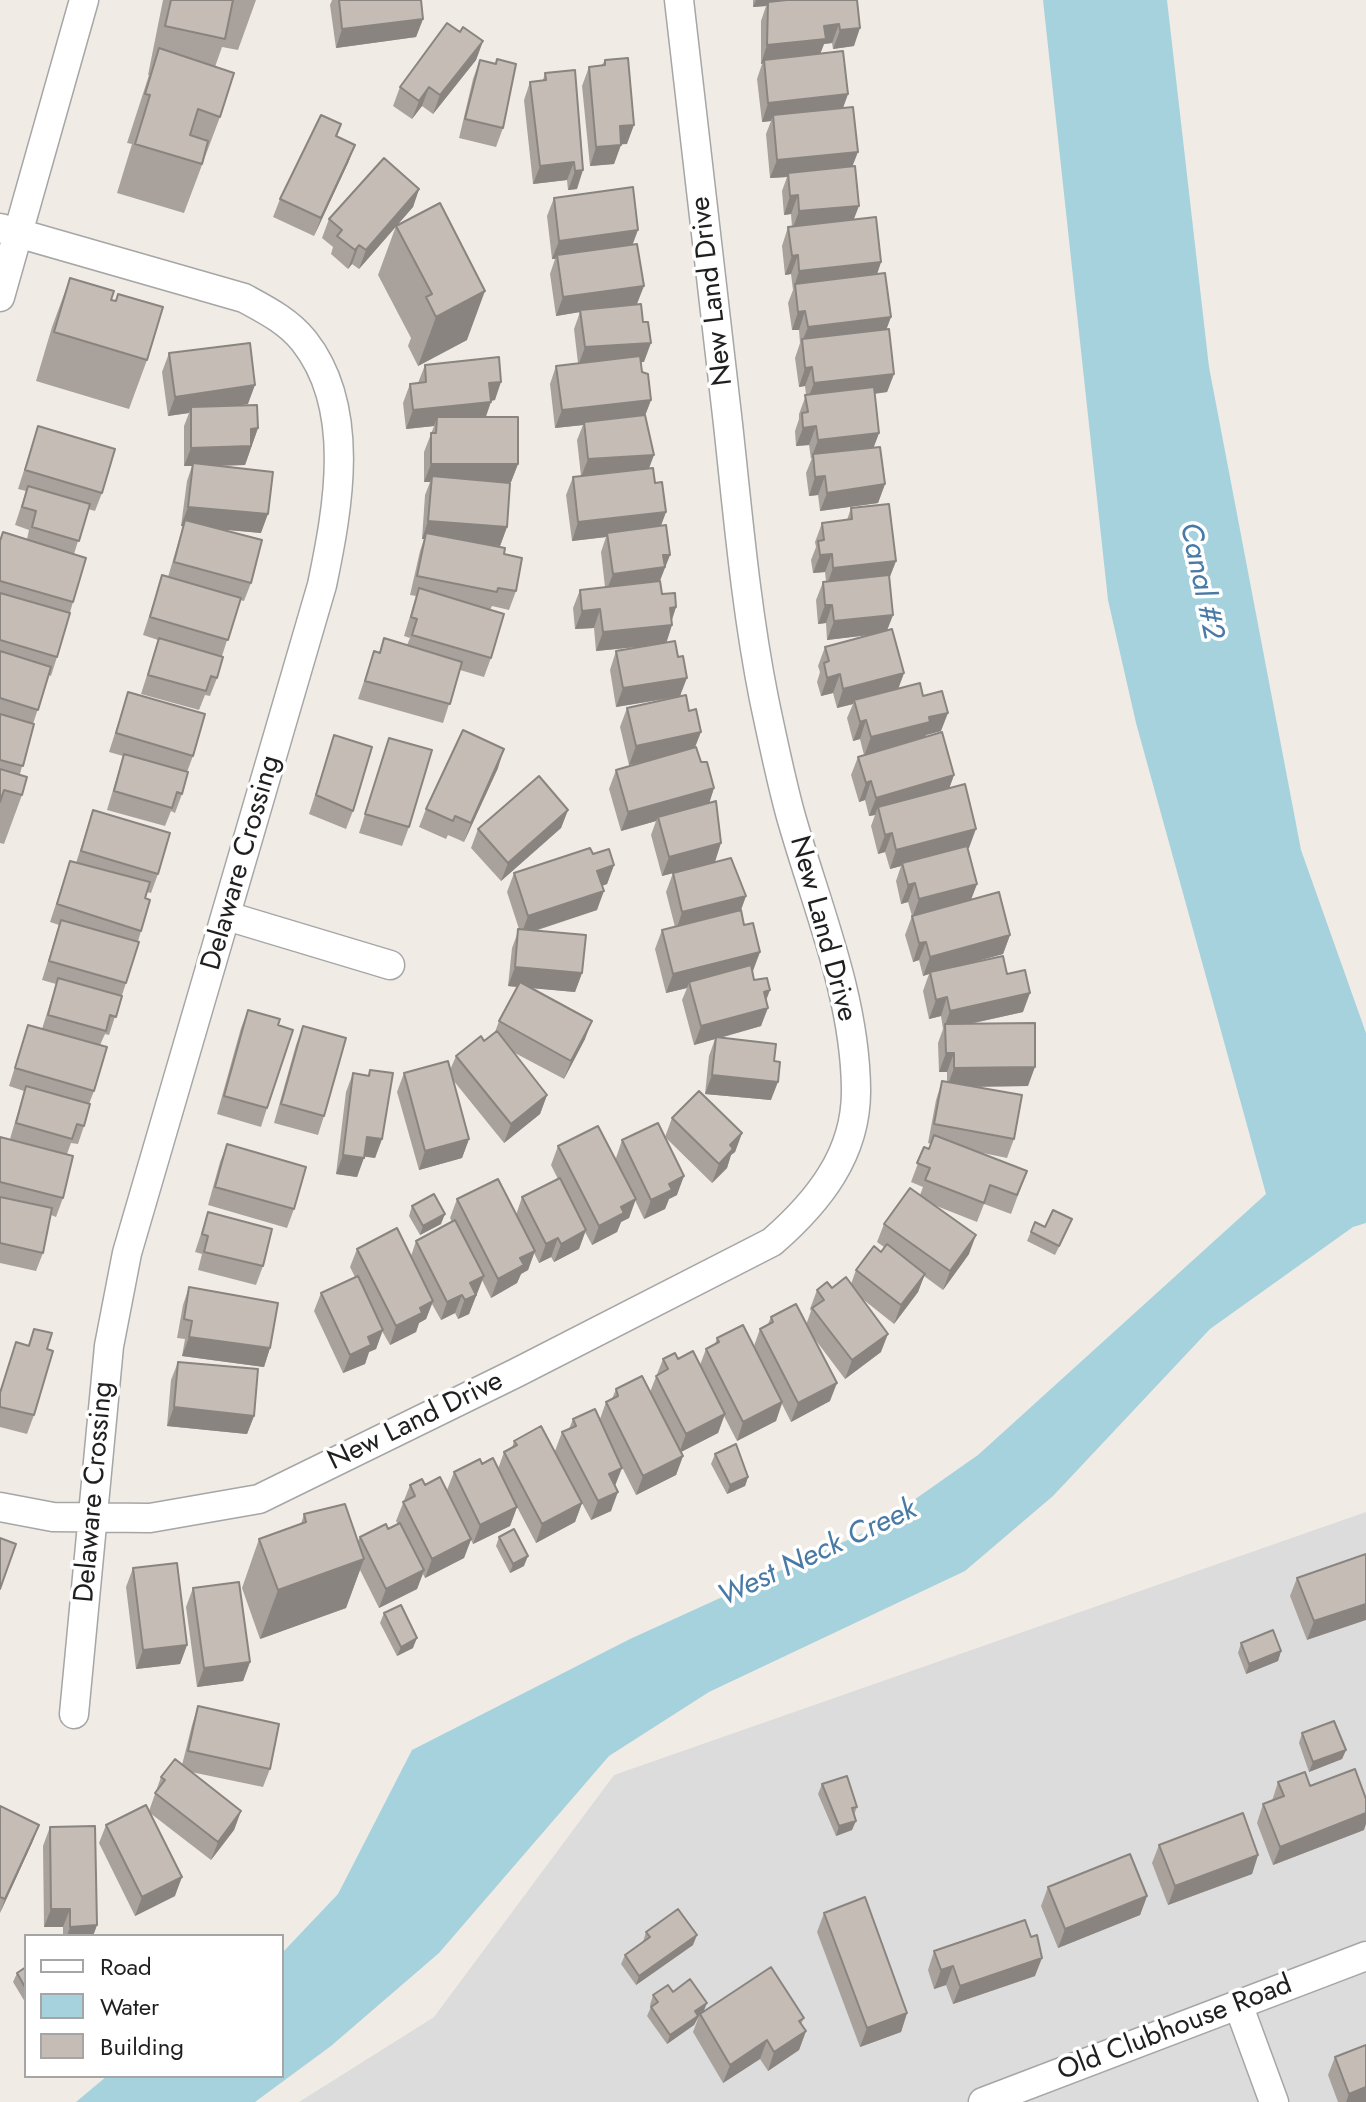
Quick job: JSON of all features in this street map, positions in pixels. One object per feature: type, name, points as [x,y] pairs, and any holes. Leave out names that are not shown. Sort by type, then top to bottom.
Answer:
[{"type":"street","points":[[0,297],[9,231],[84,0]]},
{"type":"street","name":"New Land Drive","points":[[0,1507],[53,1517],[150,1518],[259,1499],[502,1380],[772,1242],[808,1211],[827,1186],[844,1151],[856,1089],[849,1024],[835,959],[790,812],[764,696],[746,580],[679,0]]},
{"type":"street","name":"Delaware Crossing","points":[[9,231],[244,298],[279,318],[304,341],[325,375],[335,407],[338,472],[330,548],[227,916],[127,1253],[109,1346],[74,1714]]},
{"type":"street","points":[[227,916],[390,965]]},
{"type":"street","name":"Old Clubhouse Road","points":[[983,2102],[1366,1956]]},
{"type":"street","points":[[1238,2004],[1274,2102]]},
{"type":"shaded area","points":[[1366,1512],[1366,2102],[299,2102],[434,2017],[614,1775]]},
{"type":"water","points":[[1043,0],[1167,0],[1209,367],[1301,850],[1366,1033],[1366,1223],[1353,1227],[1210,1329],[1053,1496],[965,1571],[709,1692],[609,1756],[439,1953],[331,2046],[255,2102],[76,2102],[105,2078],[284,2078],[284,1951],[338,1894],[412,1750],[630,1639],[874,1528],[978,1455],[1266,1194],[1136,723],[1108,600]]},
{"type":"building","points":[[171,0],[233,0],[225,39],[165,26]]},
{"type":"building","points":[[339,0],[421,0],[423,19],[342,29]]},
{"type":"building","points":[[857,0],[860,28],[840,30],[839,24],[824,26],[826,39],[767,45],[768,2]]},
{"type":"building","points":[[447,23],[460,32],[463,27],[483,41],[440,95],[429,87],[419,101],[400,87]]},
{"type":"building","points":[[159,48],[234,73],[220,117],[198,109],[190,135],[208,141],[202,164],[135,144],[150,95],[145,94]]},
{"type":"building","points":[[843,51],[848,94],[768,103],[764,60]]},
{"type":"building","points":[[628,58],[634,125],[620,126],[621,145],[596,147],[589,67],[605,65],[605,60]]},
{"type":"building","points":[[497,59],[516,64],[503,128],[465,119],[480,60],[496,64]]},
{"type":"building","points":[[575,70],[583,170],[575,171],[574,162],[540,166],[530,82],[546,80],[545,73]]},
{"type":"building","points":[[853,107],[858,152],[777,160],[773,115]]},
{"type":"building","points":[[321,115],[341,124],[336,136],[355,145],[321,218],[280,199]]},
{"type":"building","points":[[384,158],[419,189],[366,250],[359,245],[355,250],[337,236],[342,230],[329,219]]},
{"type":"building","points":[[855,166],[859,206],[799,211],[798,195],[790,196],[788,173]]},
{"type":"building","points":[[633,187],[638,230],[559,241],[554,198]]},
{"type":"building","points":[[440,203],[485,291],[436,317],[426,297],[432,294],[396,226]]},
{"type":"building","points":[[876,217],[881,262],[799,271],[798,255],[792,256],[788,227]]},
{"type":"building","points":[[637,244],[644,286],[563,297],[557,255]]},
{"type":"building","points":[[885,273],[891,317],[808,327],[805,311],[798,312],[795,284]]},
{"type":"building","points":[[70,278],[114,291],[111,300],[116,301],[118,294],[163,307],[147,360],[54,332]]},
{"type":"building","points":[[641,304],[643,322],[648,322],[651,343],[585,347],[580,310]]},
{"type":"building","points":[[889,329],[894,374],[814,383],[812,367],[805,368],[802,339]]},
{"type":"building","points":[[250,343],[255,385],[175,397],[169,353]]},
{"type":"building","points":[[640,356],[642,372],[648,374],[651,400],[562,410],[556,366]]},
{"type":"building","points":[[499,357],[501,382],[489,383],[491,402],[413,410],[410,384],[426,382],[425,365]]},
{"type":"building","points":[[874,387],[879,433],[818,440],[816,426],[803,428],[802,413],[808,412],[805,395]]},
{"type":"building","points":[[257,405],[258,428],[251,429],[251,446],[191,448],[191,407]]},
{"type":"building","points":[[645,415],[654,455],[588,459],[584,422]]},
{"type":"building","points":[[437,417],[518,417],[518,464],[431,464],[431,433],[436,433]]},
{"type":"building","points":[[38,426],[115,449],[102,493],[25,470]]},
{"type":"building","points":[[880,447],[885,484],[827,493],[825,476],[815,477],[813,454]]},
{"type":"building","points":[[193,463],[273,472],[268,514],[188,507]]},
{"type":"building","points":[[653,468],[655,483],[662,482],[666,512],[578,522],[573,477]]},
{"type":"building","points":[[432,476],[510,483],[507,527],[428,521]]},
{"type":"building","points":[[28,486],[90,504],[79,541],[32,527],[36,511],[22,507]]},
{"type":"building","points":[[889,504],[896,561],[833,568],[832,554],[820,555],[818,541],[824,540],[822,523],[852,519],[851,508]]},
{"type":"building","points":[[185,520],[262,540],[251,583],[174,562]]},
{"type":"building","points":[[666,525],[670,555],[663,555],[665,567],[613,574],[607,533]]},
{"type":"building","points":[[3,532],[86,558],[73,602],[0,581],[0,541]]},
{"type":"building","points":[[426,533],[505,548],[504,554],[522,558],[516,591],[498,588],[497,592],[417,576]]},
{"type":"building","points":[[162,575],[241,598],[228,640],[150,617]]},
{"type":"building","points":[[889,575],[893,615],[834,621],[832,605],[825,605],[823,582]]},
{"type":"building","points":[[660,581],[662,594],[675,593],[676,607],[670,608],[672,625],[603,632],[600,609],[582,611],[580,590]]},
{"type":"building","points":[[419,588],[504,614],[491,658],[412,635],[417,619],[411,617]]},
{"type":"building","points":[[0,593],[70,613],[57,657],[0,640]]},
{"type":"building","points":[[892,629],[904,673],[843,689],[840,674],[827,678],[824,663],[829,661],[825,647]]},
{"type":"building","points":[[159,638],[223,657],[217,678],[211,676],[206,691],[148,675]]},
{"type":"building","points":[[384,638],[462,662],[450,704],[365,681],[374,651],[380,653]]},
{"type":"building","points":[[675,641],[678,657],[683,656],[687,678],[623,688],[616,651]]},
{"type":"building","points":[[0,651],[51,667],[38,710],[0,698]]},
{"type":"building","points":[[920,683],[923,696],[942,691],[948,713],[929,717],[930,722],[871,737],[866,720],[860,722],[854,700]]},
{"type":"building","points":[[128,692],[205,714],[193,756],[116,733]]},
{"type":"building","points":[[686,695],[689,711],[696,709],[701,732],[636,746],[627,708]]},
{"type":"building","points":[[0,714],[34,724],[23,766],[0,760]]},
{"type":"building","points":[[463,730],[504,749],[471,823],[455,816],[453,821],[426,809]]},
{"type":"building","points":[[942,732],[954,775],[876,798],[871,781],[866,783],[858,757]]},
{"type":"building","points":[[334,735],[372,747],[353,811],[316,795]]},
{"type":"building","points":[[389,738],[432,750],[409,827],[365,814]]},
{"type":"building","points":[[696,747],[701,762],[707,762],[714,788],[628,812],[616,770]]},
{"type":"building","points":[[124,754],[188,772],[182,794],[177,792],[172,808],[114,791]]},
{"type":"building","points":[[0,769],[27,777],[22,795],[4,790],[0,802]]},
{"type":"building","points":[[539,776],[568,810],[508,863],[478,829]]},
{"type":"building","points":[[965,784],[976,829],[896,850],[892,833],[885,835],[878,807]]},
{"type":"building","points":[[716,801],[721,843],[669,857],[658,817]]},
{"type":"building","points":[[93,810],[170,833],[158,874],[81,851]]},
{"type":"building","points":[[967,846],[977,884],[919,899],[915,883],[908,885],[902,863]]},
{"type":"building","points":[[590,848],[593,854],[609,849],[614,865],[597,871],[604,891],[528,916],[514,873]]},
{"type":"building","points":[[731,858],[746,896],[682,912],[673,873]]},
{"type":"building","points":[[70,861],[150,882],[145,898],[150,900],[141,931],[57,904]]},
{"type":"building","points":[[999,892],[1010,935],[930,957],[926,942],[919,943],[912,916]]},
{"type":"building","points":[[741,910],[744,925],[753,923],[760,952],[673,974],[662,930]]},
{"type":"building","points":[[61,920],[139,942],[126,983],[49,961]]},
{"type":"building","points":[[518,929],[586,935],[582,973],[515,967]]},
{"type":"building","points":[[1003,956],[1007,974],[1025,970],[1030,993],[950,1011],[947,997],[936,1000],[930,972]]},
{"type":"building","points":[[751,965],[754,980],[767,978],[770,990],[764,992],[768,1008],[701,1026],[689,982]]},
{"type":"building","points":[[58,978],[122,996],[116,1017],[110,1015],[106,1031],[48,1015]]},
{"type":"building","points":[[520,982],[592,1021],[571,1061],[499,1021]]},
{"type":"building","points":[[248,1010],[280,1019],[278,1025],[293,1030],[267,1108],[224,1096]]},
{"type":"building","points":[[1035,1023],[1035,1067],[954,1068],[954,1053],[946,1053],[945,1024]]},
{"type":"building","points":[[28,1025],[107,1047],[94,1091],[15,1068]]},
{"type":"building","points":[[303,1026],[346,1038],[324,1116],[281,1104]]},
{"type":"building","points":[[497,1031],[547,1095],[511,1124],[456,1056],[481,1036],[484,1041]]},
{"type":"building","points":[[716,1037],[776,1044],[774,1061],[780,1062],[778,1082],[712,1075]]},
{"type":"building","points":[[448,1061],[469,1139],[425,1151],[404,1073]]},
{"type":"building","points":[[370,1070],[393,1073],[382,1139],[367,1137],[364,1158],[343,1155],[353,1073],[369,1076]]},
{"type":"building","points":[[942,1081],[1022,1095],[1014,1139],[934,1124]]},
{"type":"building","points":[[26,1086],[90,1104],[84,1126],[77,1124],[72,1139],[16,1123]]},
{"type":"building","points":[[699,1091],[742,1133],[730,1145],[733,1149],[719,1164],[672,1118]]},
{"type":"building","points":[[658,1123],[684,1176],[669,1184],[672,1190],[651,1200],[622,1140]]},
{"type":"building","points":[[598,1126],[636,1199],[621,1207],[624,1213],[599,1226],[558,1146]]},
{"type":"building","points":[[934,1135],[1027,1171],[1017,1195],[990,1185],[984,1203],[925,1180],[930,1168],[917,1163],[924,1147],[929,1149]]},
{"type":"building","points":[[0,1137],[73,1156],[63,1198],[0,1182]]},
{"type":"building","points":[[227,1144],[306,1167],[294,1209],[215,1187]]},
{"type":"building","points":[[560,1178],[586,1230],[561,1244],[558,1238],[546,1244],[522,1197]]},
{"type":"building","points":[[498,1179],[535,1251],[520,1258],[524,1265],[498,1279],[457,1199]]},
{"type":"building","points":[[910,1188],[976,1235],[950,1271],[884,1224]]},
{"type":"building","points":[[434,1194],[445,1214],[423,1226],[412,1206]]},
{"type":"building","points":[[0,1197],[52,1208],[43,1253],[0,1243]]},
{"type":"building","points":[[1053,1210],[1072,1219],[1059,1246],[1031,1232],[1035,1222],[1045,1227]]},
{"type":"building","points":[[208,1212],[272,1229],[263,1266],[204,1252],[208,1236],[202,1234]]},
{"type":"building","points":[[455,1220],[484,1276],[470,1283],[476,1295],[465,1300],[462,1295],[447,1302],[416,1241]]},
{"type":"building","points":[[397,1228],[433,1301],[420,1308],[422,1313],[396,1326],[357,1249]]},
{"type":"building","points":[[887,1244],[925,1274],[901,1305],[856,1270],[874,1246],[881,1252]]},
{"type":"building","points":[[358,1276],[383,1330],[368,1337],[371,1345],[350,1355],[321,1293]]},
{"type":"building","points":[[846,1277],[888,1334],[852,1360],[812,1308],[824,1300],[817,1290],[827,1282],[832,1288]]},
{"type":"building","points":[[189,1287],[278,1303],[270,1348],[189,1337],[192,1321],[184,1319]]},
{"type":"building","points":[[796,1304],[837,1383],[798,1403],[760,1329],[773,1322],[771,1317]]},
{"type":"building","points":[[743,1325],[782,1402],[743,1422],[706,1349],[719,1342],[717,1338]]},
{"type":"building","points":[[34,1329],[52,1333],[47,1349],[53,1351],[34,1415],[0,1407],[0,1393],[16,1342],[29,1346]]},
{"type":"building","points":[[693,1351],[725,1414],[686,1434],[656,1376],[668,1369],[663,1359],[675,1353],[678,1359]]},
{"type":"building","points":[[178,1362],[258,1369],[254,1416],[174,1407]]},
{"type":"building","points":[[642,1376],[683,1456],[643,1476],[606,1402],[618,1396],[616,1389]]},
{"type":"building","points":[[595,1409],[622,1468],[609,1474],[618,1492],[598,1501],[562,1432],[576,1426],[573,1419]]},
{"type":"building","points":[[541,1426],[582,1503],[542,1524],[504,1452],[517,1445],[514,1441]]},
{"type":"building","points":[[736,1444],[748,1477],[730,1485],[715,1454]]},
{"type":"building","points":[[493,1458],[517,1507],[480,1525],[454,1472],[480,1459],[482,1464]]},
{"type":"building","points":[[440,1477],[471,1539],[432,1559],[403,1502],[415,1496],[410,1485],[422,1479],[425,1485]]},
{"type":"building","points":[[345,1504],[364,1559],[278,1590],[259,1539],[306,1522],[304,1514]]},
{"type":"building","points":[[400,1523],[424,1570],[386,1589],[360,1537],[386,1524],[388,1529]]},
{"type":"building","points":[[514,1529],[528,1556],[513,1564],[499,1537]]},
{"type":"building","points":[[0,1538],[16,1544],[0,1589]]},
{"type":"building","points":[[1366,1554],[1366,1604],[1314,1621],[1297,1578]]},
{"type":"building","points":[[177,1563],[187,1645],[143,1650],[133,1568]]},
{"type":"building","points":[[239,1582],[250,1662],[204,1668],[193,1588]]},
{"type":"building","points":[[401,1605],[417,1638],[401,1647],[384,1613]]},
{"type":"building","points":[[1273,1630],[1281,1651],[1249,1664],[1241,1643]]},
{"type":"building","points":[[198,1706],[279,1724],[270,1769],[188,1751]]},
{"type":"building","points":[[1334,1721],[1346,1750],[1313,1762],[1302,1733]]},
{"type":"building","points":[[175,1759],[241,1811],[218,1842],[155,1793],[165,1780],[161,1777]]},
{"type":"building","points":[[1355,1769],[1366,1799],[1366,1813],[1280,1847],[1263,1804],[1284,1796],[1278,1782],[1305,1772],[1310,1786]]},
{"type":"building","points":[[847,1776],[857,1807],[852,1808],[856,1821],[839,1826],[822,1784]]},
{"type":"building","points":[[146,1805],[182,1877],[142,1897],[106,1825]]},
{"type":"building","points":[[0,1806],[39,1825],[5,1899],[0,1897]]},
{"type":"building","points":[[1243,1813],[1258,1855],[1175,1886],[1159,1845]]},
{"type":"building","points":[[95,1826],[97,1925],[70,1927],[70,1909],[51,1909],[50,1827]]},
{"type":"building","points":[[1130,1854],[1147,1896],[1065,1929],[1048,1887]]},
{"type":"building","points":[[865,1897],[907,2013],[867,2028],[824,1913]]},
{"type":"building","points":[[678,1909],[697,1935],[639,1976],[625,1955],[650,1937],[646,1932]]},
{"type":"building","points":[[1025,1920],[1031,1937],[1037,1935],[1042,1958],[960,1986],[953,1966],[941,1970],[934,1951]]},
{"type":"building","points":[[771,1967],[804,2018],[799,2021],[806,2031],[774,2052],[767,2040],[730,2065],[700,2014]]},
{"type":"building","points":[[24,1968],[24,1985],[17,1973]]},
{"type":"building","points":[[690,1979],[707,2003],[695,2011],[698,2016],[670,2035],[651,2007],[658,2002],[653,1995],[668,1985],[673,1992]]},
{"type":"building","points":[[1366,2045],[1366,2087],[1349,2094],[1335,2057]]},
{"type":"water label","name":"Canal #2","points":[[1200,581]]},
{"type":"water label","name":"West Neck Creek","points":[[818,1554]]}]
